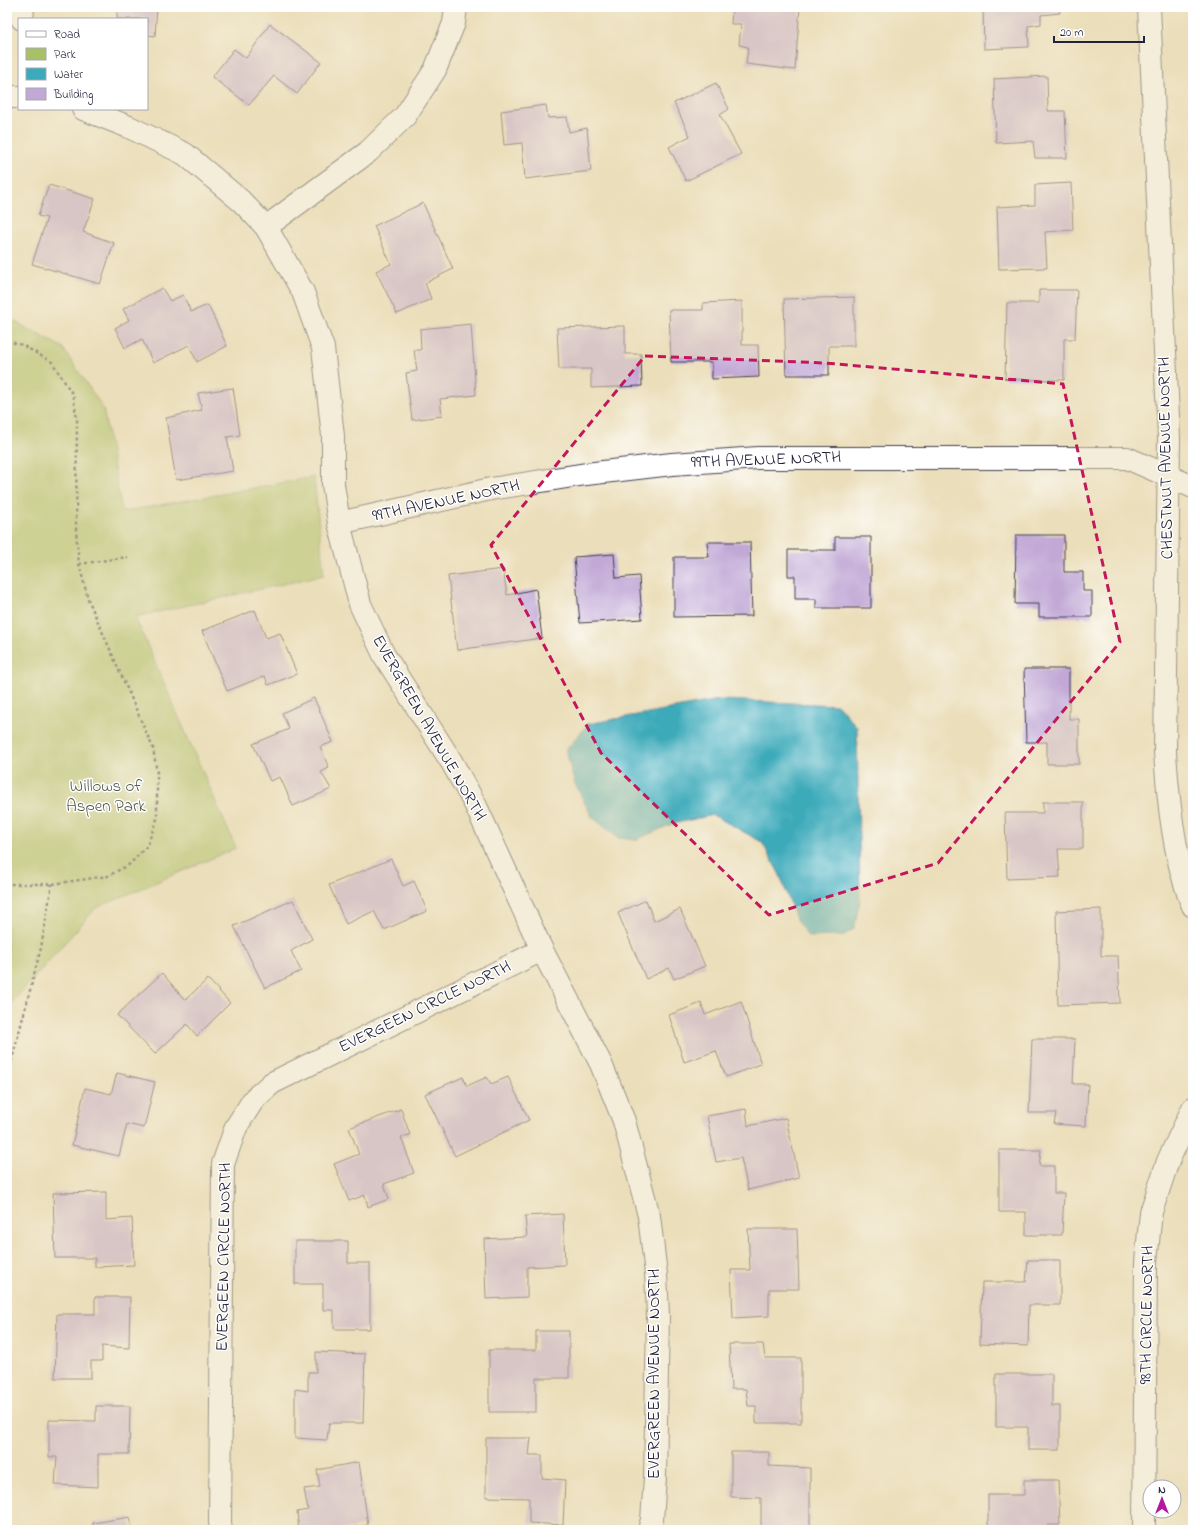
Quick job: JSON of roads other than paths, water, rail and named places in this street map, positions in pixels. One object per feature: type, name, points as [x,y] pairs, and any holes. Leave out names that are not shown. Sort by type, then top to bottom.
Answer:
[{"type":"street","points":[[22,18],[23,7]]},
{"type":"street","points":[[266,227],[368,152],[405,116],[435,70],[454,23],[456,7]]},
{"type":"street","name":"CHESTNUT AVENUE NORTH","points":[[1149,7],[1168,403],[1169,475],[1165,752],[1167,796],[1187,892],[1193,906]]},
{"type":"street","points":[[7,97],[18,97]]},
{"type":"street","name":"EVERGREEN AVENUE NORTH","points":[[86,110],[129,127],[185,154],[241,201],[266,227],[303,292],[323,348],[333,436],[333,484],[339,523],[360,604],[384,655],[451,761],[475,804],[542,950],[601,1064],[624,1121],[650,1216],[658,1315],[655,1478],[652,1520],[649,1530]]},
{"type":"street","name":"99TH AVENUE NORTH","points":[[339,523],[491,490],[586,474],[672,464],[758,458],[1127,458],[1169,475],[1193,487]]},
{"type":"street","name":"EVERGEEN CIRCLE NORTH","points":[[221,1530],[223,1164],[236,1127],[254,1099],[272,1083],[542,950]]},
{"type":"street","name":"98TH CIRCLE NORTH","points":[[1144,1530],[1146,1262],[1151,1212],[1168,1160],[1193,1108]]},
{"type":"water","points":[[719,700],[838,705],[857,727],[860,900],[854,929],[843,936],[808,937],[796,919],[780,875],[762,842],[713,815],[672,824],[636,840],[618,838],[592,817],[574,782],[566,750],[588,724]]},
{"type":"park label","name":"Willows of Aspen Park","points":[[106,796]]}]
